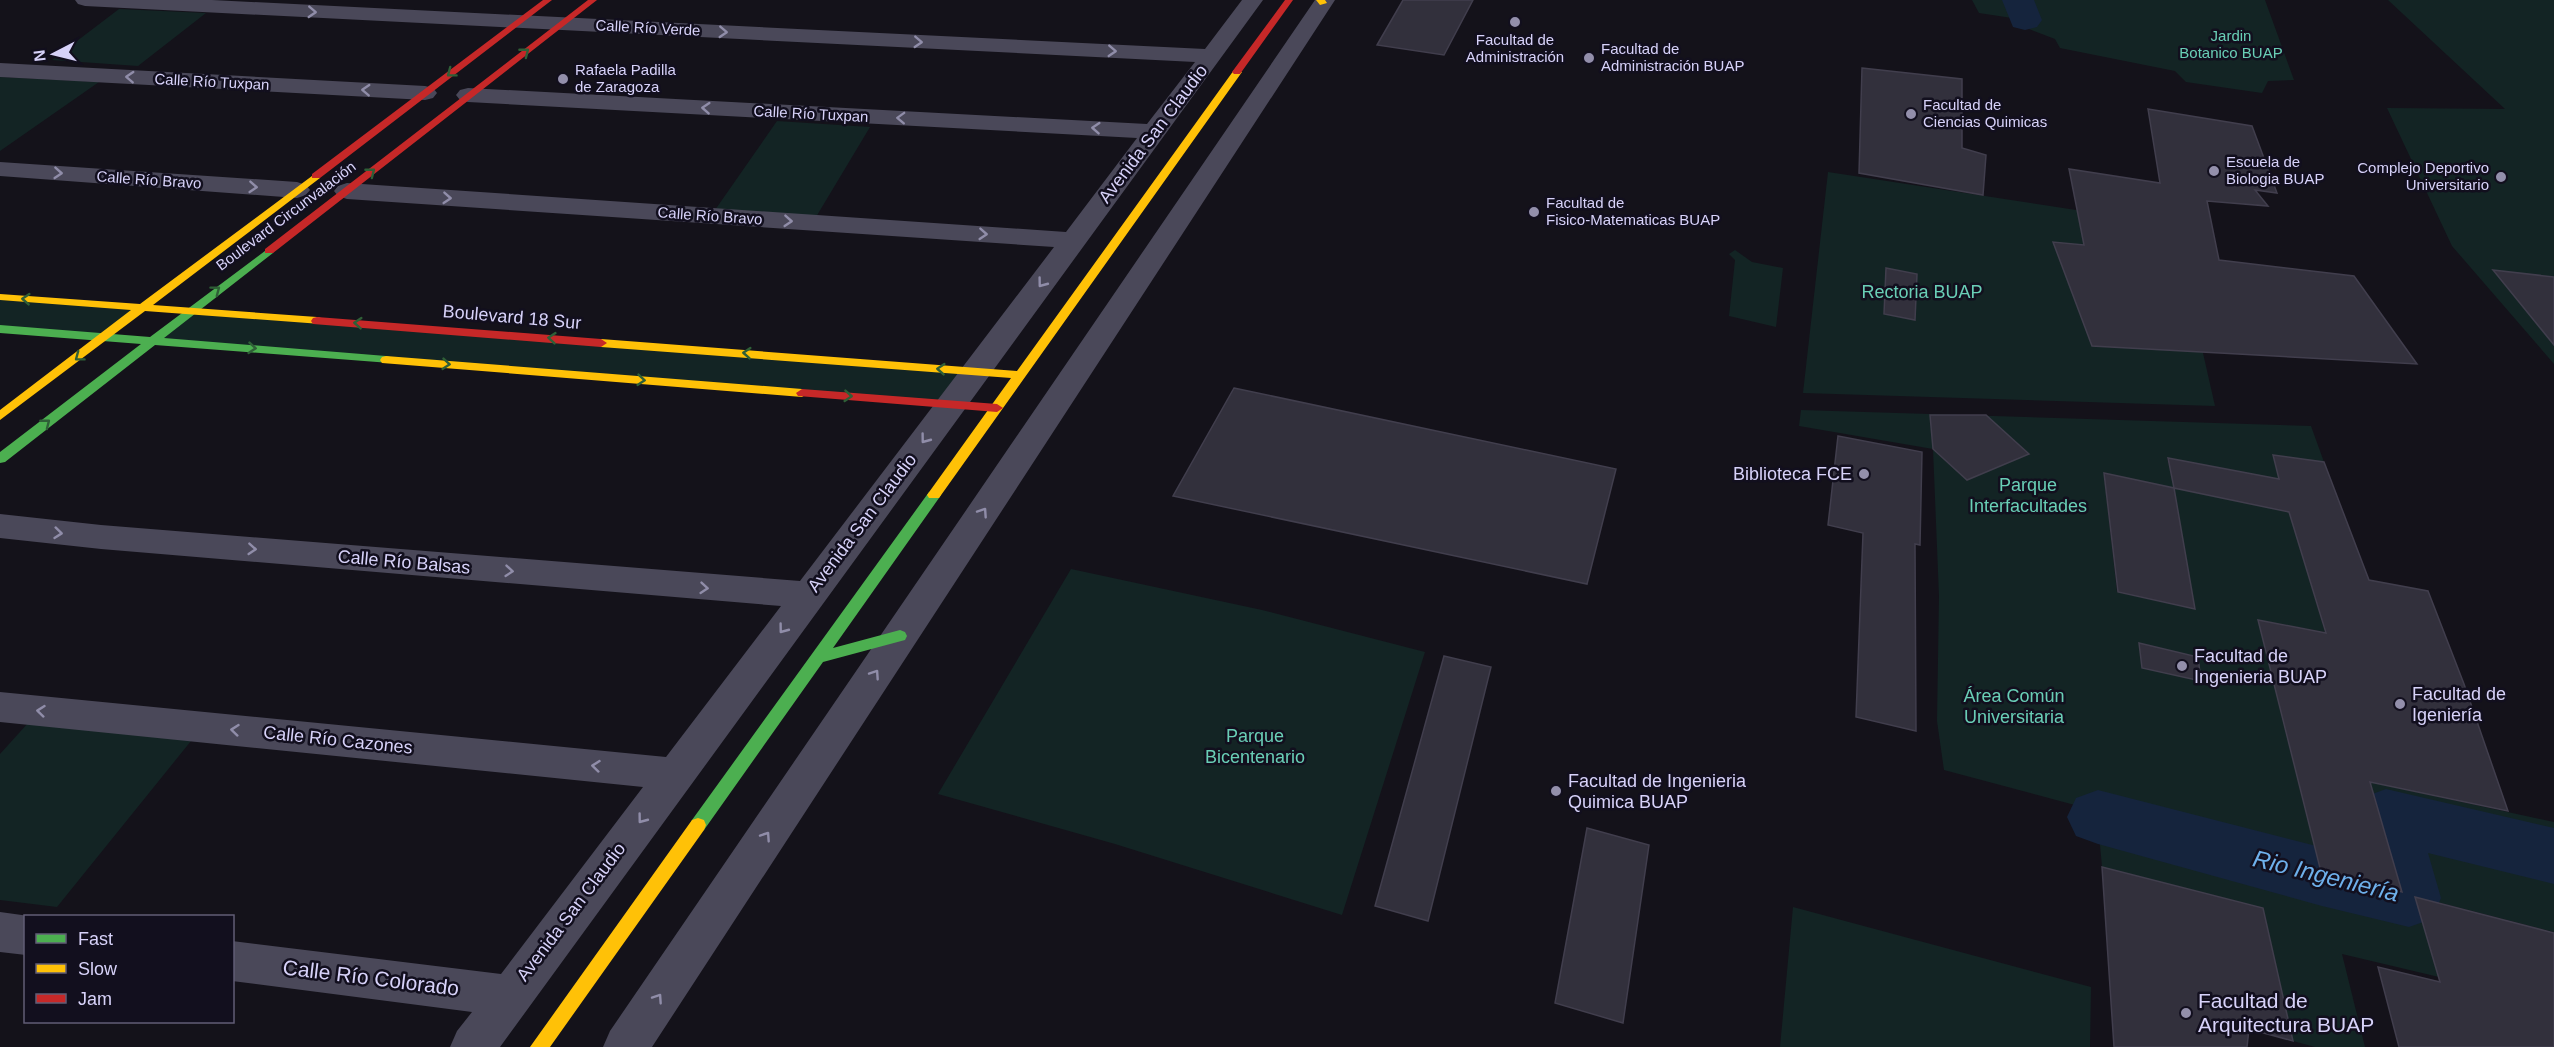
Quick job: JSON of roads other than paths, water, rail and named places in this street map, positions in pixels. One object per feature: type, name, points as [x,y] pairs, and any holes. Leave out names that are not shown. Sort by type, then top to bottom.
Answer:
[{"type":"street","name":"Calle Río Verde","points":[[85,0],[1211,56]]},
{"type":"street","name":"Boulevard Circunvalación","points":[[0,416],[548,0]]},
{"type":"street","name":"Boulevard Circunvalación","points":[[0,459],[593,0]]},
{"type":"street","name":"Avenida San Claudio","points":[[473,1047],[1252,0]]},
{"type":"street","name":"Avenida San Claudio","points":[[539,1047],[562,1018],[1289,0]]},
{"type":"street","points":[[626,1047],[1322,1]]},
{"type":"street","name":"Calle Río Tuxpan","points":[[0,70],[425,93]]},
{"type":"street","name":"Calle Río Tuxpan","points":[[468,95],[1154,132]]},
{"type":"street","name":"Calle Río Bravo","points":[[0,169],[297,190]]},
{"type":"street","name":"Calle Río Bravo","points":[[347,191],[1073,240]]},
{"type":"street","name":"Boulevard 18 Sur","points":[[0,297],[1020,375]]},
{"type":"street","points":[[0,329],[997,408]]},
{"type":"street","name":"Calle Río Balsas","points":[[0,526],[101,537],[808,595]]},
{"type":"street","points":[[820,657],[900,636]]},
{"type":"street","name":"Calle Río Cazones","points":[[0,707],[675,774]]},
{"type":"street","points":[[0,932],[24,935]]},
{"type":"street","name":"Calle Río Colorado","points":[[234,961],[509,996]]},
{"type":"street","name":"Avenida San Claudio","points":[[545,1047],[562,1018]]},
{"type":"waterway","points":[[2018,0],[2025,20]]},
{"type":"waterway","name":"Rio Ingeniería","points":[[2098,817],[2322,878],[2409,898],[2386,816],[2554,856]]},
{"type":"place","name":"Facultad de Administración","points":[[1515,22]]},
{"type":"place","name":"Facultad de Administración BUAP","points":[[1589,58]]},
{"type":"place","name":"Rafaela Padilla de Zaragoza","points":[[563,79]]},
{"type":"place","name":"Facultad de Ciencias Quimicas","points":[[1911,114]]},
{"type":"place","name":"Escuela de Biologia BUAP","points":[[2214,171]]},
{"type":"place","name":"Complejo Deportivo Universitario","points":[[2501,177]]},
{"type":"place","name":"Facultad de Fisico-Matematicas BUAP","points":[[1534,212]]},
{"type":"place","name":"Biblioteca FCE","points":[[1864,474]]},
{"type":"place","name":"Facultad de Ingenieria BUAP","points":[[2182,666]]},
{"type":"place","name":"Facultad de Igeniería","points":[[2400,704]]},
{"type":"place","name":"Facultad de Ingenieria Quimica BUAP","points":[[1556,791]]},
{"type":"place","name":"Facultad de Arquitectura BUAP","points":[[2186,1013]]},
{"type":"park label","name":"Jardin Botanico BUAP","points":[[2231,44]]},
{"type":"park label","name":"Rectoria BUAP","points":[[1922,292]]},
{"type":"park label","name":"Parque Interfacultades","points":[[2028,495]]},
{"type":"park label","name":"Área Común Universitaria","points":[[2014,706]]},
{"type":"park label","name":"Parque Bicentenario","points":[[1255,746]]}]
